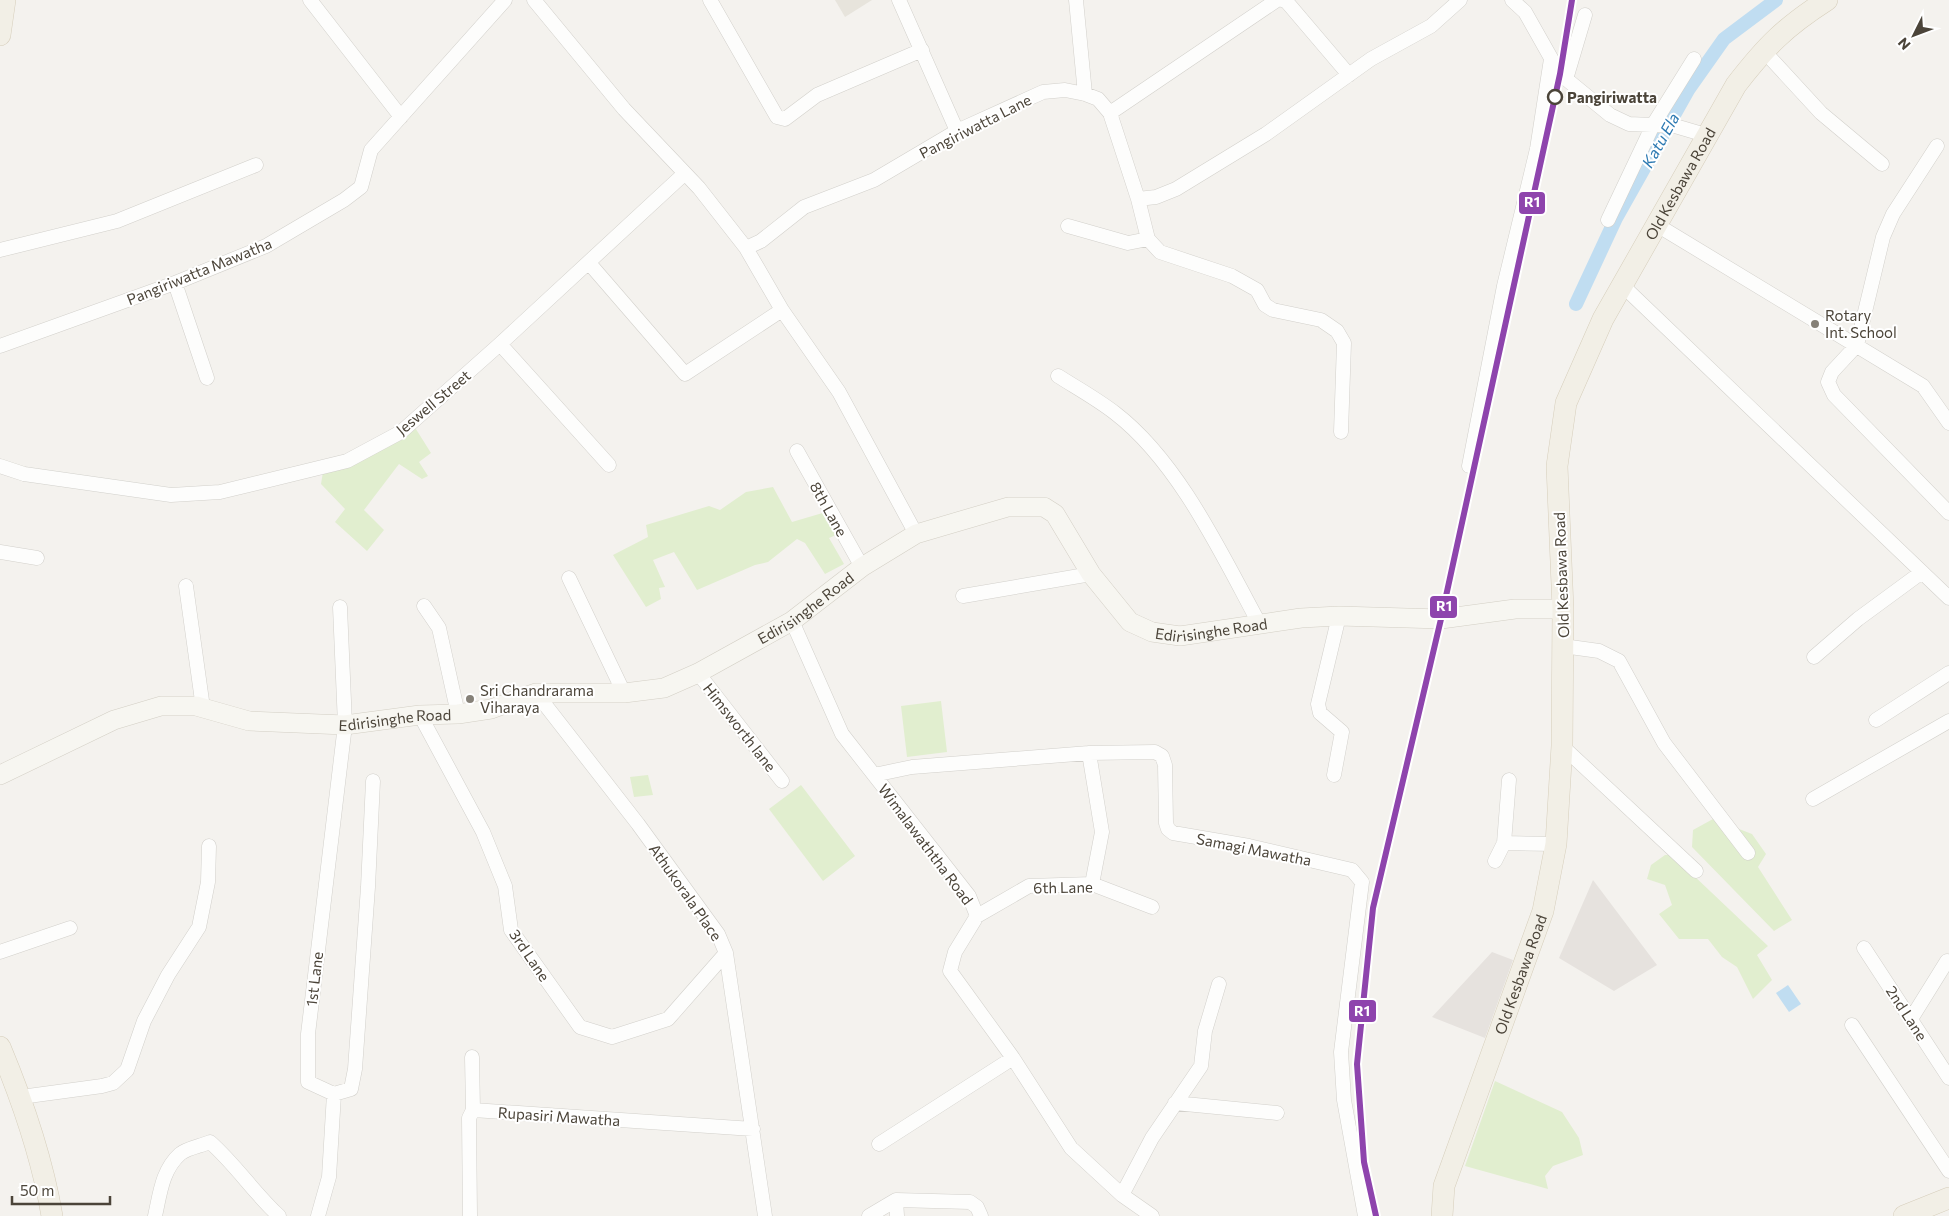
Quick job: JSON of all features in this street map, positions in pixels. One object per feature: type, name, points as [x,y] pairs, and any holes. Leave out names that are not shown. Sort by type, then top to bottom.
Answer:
[{"type":"main road","points":[[0,35],[5,0]]},
{"type":"main road","name":"Old Kesbawa Road","points":[[1442,1216],[1444,1186],[1543,911],[1556,844],[1562,746],[1563,609],[1557,466],[1566,403],[1603,319],[1709,136],[1736,85],[1763,50],[1794,21],[1827,0]]},
{"type":"main road","name":"Edirisinghe Road","points":[[0,776],[114,720],[161,706],[203,708],[249,721],[345,725],[420,715],[458,714],[491,709],[536,693],[624,693],[664,688],[698,673],[792,621],[862,567],[916,534],[1008,507],[1044,506],[1055,514],[1091,574],[1130,622],[1152,632],[1180,636],[1301,618],[1339,616],[1442,619],[1515,609],[1563,609]]},
{"type":"main road","points":[[0,1047],[21,1096],[46,1179],[52,1216]]},
{"type":"main road","points":[[1904,1216],[1949,1198]]},
{"type":"street","points":[[310,0],[401,117]]},
{"type":"street","name":"Pangiriwatta Mawatha","points":[[0,346],[175,283],[266,246],[344,200],[361,187],[371,150],[505,0]]},
{"type":"street","points":[[534,0],[624,109],[698,188],[746,248],[782,310],[839,392],[916,534]]},
{"type":"street","points":[[710,0],[777,117],[785,119],[817,95],[922,50]]},
{"type":"street","points":[[899,0],[957,131]]},
{"type":"street","points":[[1076,0],[1085,94]]},
{"type":"street","points":[[1277,0],[1110,112],[1138,200],[1148,239],[1160,252],[1232,276],[1257,290],[1265,305],[1273,310],[1320,320],[1337,331],[1344,343],[1341,432]]},
{"type":"street","points":[[1282,0],[1286,1],[1349,75]]},
{"type":"street","points":[[1138,200],[1156,197],[1176,189],[1266,134],[1371,60],[1431,26],[1460,0]]},
{"type":"street","points":[[1512,0],[1525,12],[1560,74],[1610,115],[1629,124],[1674,126],[1709,136]]},
{"type":"street","points":[[1566,79],[1585,15]]},
{"type":"street","points":[[1763,50],[1821,114],[1882,164]]},
{"type":"street","points":[[1469,466],[1502,296],[1537,149],[1551,59]]},
{"type":"street","points":[[1608,220],[1655,124],[1694,59]]},
{"type":"street","name":"Pangiriwatta Lane","points":[[746,248],[761,241],[804,207],[874,180],[957,131],[1043,92],[1065,90],[1085,94],[1098,99],[1110,112]]},
{"type":"street","points":[[1937,146],[1893,214],[1883,237],[1857,345],[1832,372],[1828,382],[1834,395],[1949,514]]},
{"type":"street","points":[[0,250],[117,221],[256,165]]},
{"type":"street","name":"Jeswell Street","points":[[0,466],[24,474],[171,495],[220,492],[347,461],[401,432],[589,263],[684,174]]},
{"type":"street","points":[[1657,224],[1923,386],[1949,423]]},
{"type":"street","points":[[1068,226],[1128,243],[1148,239]]},
{"type":"street","points":[[589,263],[685,374],[782,310]]},
{"type":"street","points":[[175,283],[207,378]]},
{"type":"street","points":[[1622,286],[1949,598]]},
{"type":"street","points":[[500,344],[609,465]]},
{"type":"street","points":[[1058,376],[1116,414],[1153,451],[1200,514],[1260,625]]},
{"type":"street","name":"8th Lane","points":[[797,451],[862,567]]},
{"type":"street","points":[[0,552],[37,558]]},
{"type":"street","points":[[1814,657],[1858,619],[1922,572]]},
{"type":"street","points":[[963,596],[1091,574]]},
{"type":"street","points":[[569,578],[624,693]]},
{"type":"street","points":[[186,586],[203,708]]},
{"type":"street","points":[[424,606],[439,628],[458,714]]},
{"type":"street","points":[[340,607],[345,725]]},
{"type":"street","points":[[1334,775],[1342,732],[1320,713],[1318,704],[1339,616]]},
{"type":"street","name":"Wimalawaththa Road","points":[[792,621],[842,734],[969,896],[977,916],[955,952],[950,971],[1013,1058],[1071,1148],[1122,1195],[1152,1216]]},
{"type":"street","points":[[1562,646],[1599,651],[1619,661],[1664,743],[1748,853]]},
{"type":"street","name":"Himsworth lane","points":[[698,673],[782,781]]},
{"type":"street","points":[[1876,720],[1949,673]]},
{"type":"street","name":"Athukorala Place","points":[[536,693],[638,824],[718,934],[726,953],[765,1216]]},
{"type":"street","name":"3rd Lane","points":[[420,715],[487,841],[505,886],[511,930],[580,1027],[612,1037],[668,1019],[726,953]]},
{"type":"street","points":[[1813,799],[1949,721]]},
{"type":"street","name":"1st Lane","points":[[334,1094],[308,1082],[308,1034],[345,725]]},
{"type":"street","points":[[1562,746],[1696,871]]},
{"type":"street","name":"Samagi Mawatha","points":[[874,775],[912,767],[1089,753],[1155,752],[1162,756],[1165,765],[1166,823],[1168,829],[1173,833],[1249,846],[1352,870],[1359,875],[1362,882],[1341,1052],[1344,1100],[1365,1216]]},
{"type":"street","points":[[1089,753],[1102,832],[1092,884]]},
{"type":"street","points":[[1495,861],[1504,843],[1510,780]]},
{"type":"street","points":[[318,1216],[329,1177],[334,1094],[351,1088],[355,1069],[368,887],[373,781]]},
{"type":"street","points":[[1504,843],[1556,844]]},
{"type":"street","points":[[21,1096],[102,1086],[113,1083],[127,1070],[144,1022],[168,975],[198,927],[208,882],[209,846]]},
{"type":"street","name":"6th Lane","points":[[977,916],[1029,886],[1092,884],[1152,908]]},
{"type":"street","points":[[0,952],[70,928]]},
{"type":"street","name":"2nd Lane","points":[[1864,948],[1949,1078]]},
{"type":"street","points":[[1910,1019],[1947,961]]},
{"type":"street","points":[[1122,1195],[1152,1138],[1201,1066],[1205,1031],[1219,984]]},
{"type":"street","points":[[1852,1026],[1949,1172]]},
{"type":"street","points":[[470,1216],[469,1118],[473,1110],[472,1057]]},
{"type":"street","points":[[880,1144],[1013,1058]]},
{"type":"street","points":[[1175,1104],[1277,1113]]},
{"type":"street","name":"Rupasiri Mawatha","points":[[473,1110],[753,1129]]},
{"type":"street","points":[[155,1216],[163,1177],[171,1165],[181,1153],[210,1142],[230,1160],[258,1196],[279,1216]]},
{"type":"street","points":[[869,1216],[896,1200],[970,1202],[977,1207],[981,1216]]},
{"type":"street","points":[[896,1200],[897,1216]]},
{"type":"shaded area","points":[[835,0],[872,0],[845,17]]},
{"type":"shaded area","points":[[1593,880],[1657,965],[1614,991],[1559,958]]},
{"type":"shaded area","points":[[1492,952],[1513,960],[1485,1038],[1432,1017]]},
{"type":"green space","points":[[414,426],[431,453],[419,462],[428,476],[422,479],[399,464],[364,510],[384,530],[367,551],[335,522],[345,509],[321,484],[323,472]]},
{"type":"green space","points":[[773,487],[792,522],[826,512],[836,535],[829,538],[844,564],[825,574],[805,543],[797,539],[768,562],[755,565],[697,590],[674,552],[653,560],[665,587],[659,588],[661,599],[646,607],[613,555],[648,537],[646,525],[709,506],[720,510],[746,492]]},
{"type":"green space","points":[[941,701],[947,752],[907,757],[901,706]]},
{"type":"green space","points":[[648,775],[653,795],[634,797],[630,777]]},
{"type":"green space","points":[[801,785],[855,856],[823,881],[769,809]]},
{"type":"green space","points":[[1713,819],[1752,834],[1766,854],[1758,867],[1792,920],[1774,931],[1692,847],[1693,830]]},
{"type":"green space","points":[[1665,855],[1672,855],[1768,946],[1757,955],[1772,980],[1753,999],[1737,967],[1722,957],[1708,939],[1679,939],[1659,914],[1672,905],[1665,885],[1647,879],[1651,865]]},
{"type":"green space","points":[[1495,1081],[1562,1112],[1579,1138],[1583,1155],[1553,1166],[1545,1176],[1548,1189],[1465,1166]]},
{"type":"water","points":[[1788,985],[1801,1004],[1789,1012],[1776,993]]},
{"type":"waterway","name":"Katu Ela","points":[[1576,304],[1616,218],[1688,90],[1724,39],[1776,0]]},
{"type":"transit line","name":"R1","points":[[1376,1216],[1364,1162],[1357,1064],[1373,908],[1441,619],[1560,74],[1572,0]]},
{"type":"place","name":"Pangiriwatta","points":[[1555,97]]},
{"type":"place","name":"Rotary Int. School","points":[[1815,324]]},
{"type":"place","name":"Sri Chandrarama Viharaya","points":[[470,699]]}]
